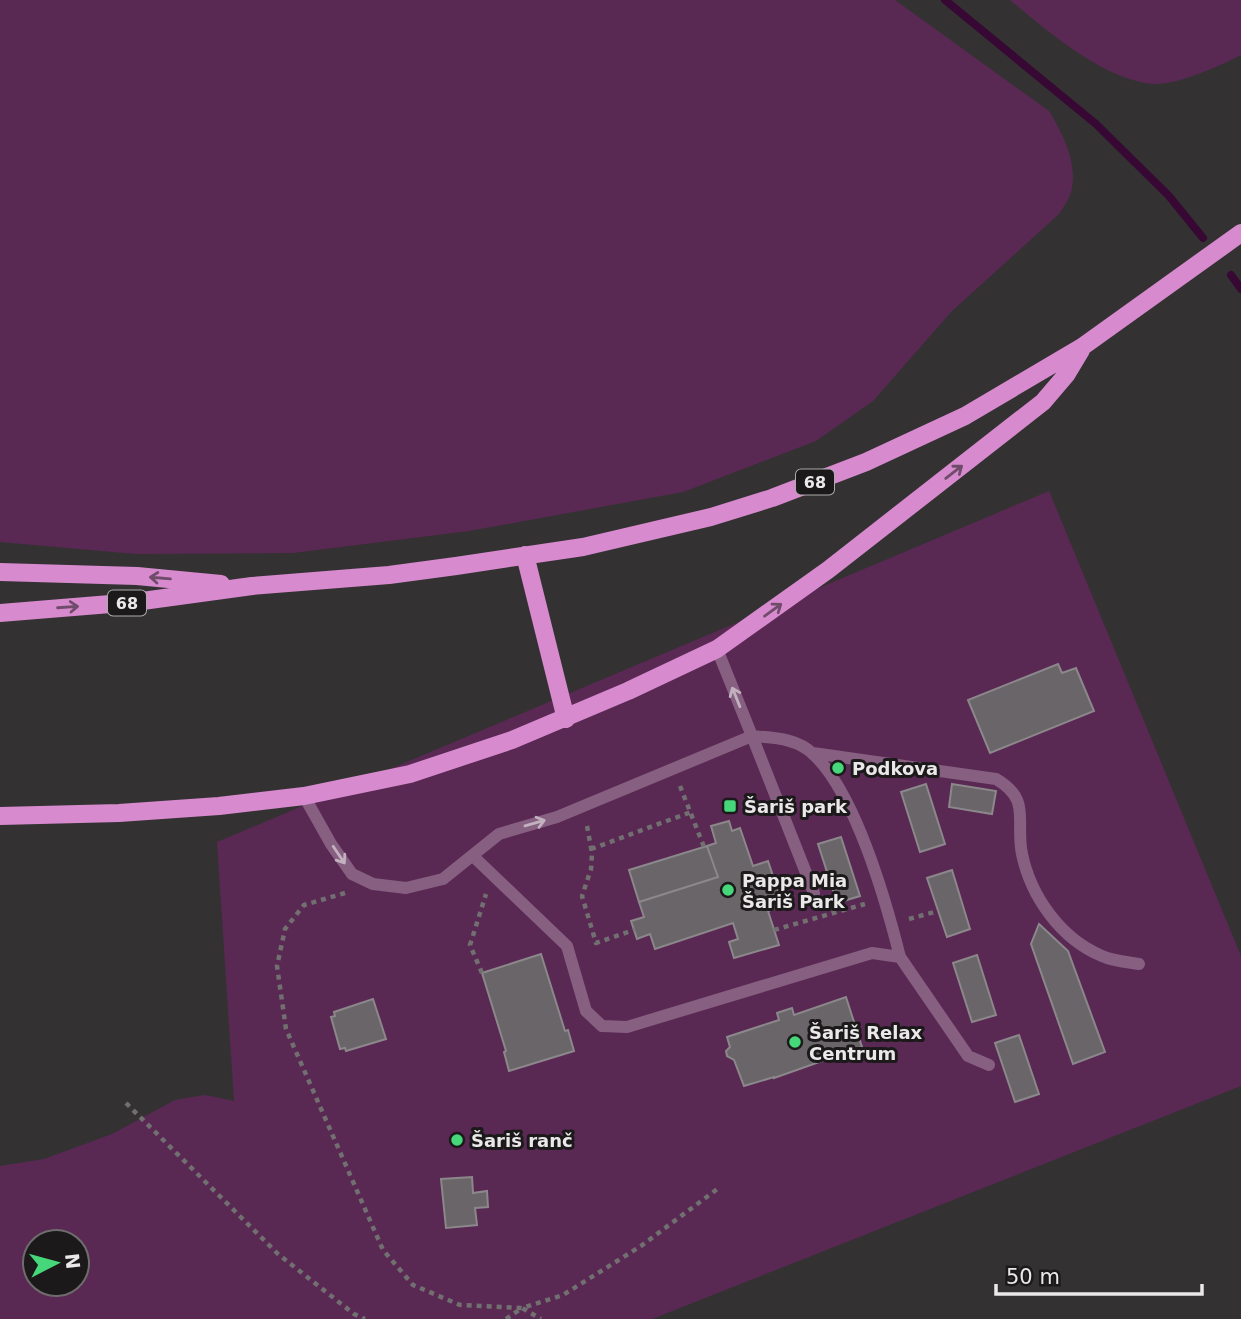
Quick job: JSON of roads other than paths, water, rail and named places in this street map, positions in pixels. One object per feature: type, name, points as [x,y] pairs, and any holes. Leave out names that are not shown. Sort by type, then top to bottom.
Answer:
[{"type":"main road","name":"68","points":[[0,612],[135,603],[252,586],[389,575],[583,547],[711,517],[818,481],[919,439],[965,416],[1082,347],[1241,233]]},
{"type":"main road","points":[[0,816],[119,813],[219,806],[304,796],[410,774],[566,719],[717,649],[828,570],[1043,402],[1066,375],[1082,347]]},
{"type":"main road","points":[[525,555],[566,719]]},
{"type":"main road","name":"68","points":[[0,572],[137,576],[252,586]]},
{"type":"lane","points":[[717,649],[814,892]]},
{"type":"lane","points":[[304,796],[331,844],[352,874],[373,884],[406,888],[443,879],[474,857],[499,834],[583,806],[752,736],[786,739],[813,753],[996,779],[1010,787],[1019,800],[1022,853],[1029,878],[1045,911],[1081,945],[1103,957],[1139,964]]},
{"type":"lane","points":[[813,753],[845,795],[887,906],[900,957],[968,1056],[989,1065]]},
{"type":"lane","points":[[474,857],[567,946],[586,1011],[603,1026],[627,1027],[872,953],[900,957]]},
{"type":"waterway","points":[[945,0],[1096,124],[1169,196],[1203,238]]},
{"type":"waterway","points":[[1231,275],[1241,289]]},
{"type":"place","name":"Podkova","points":[[838,768]]},
{"type":"place","name":"Šariš park","points":[[730,806]]},
{"type":"place","name":"Pappa Mia Šariš Park","points":[[728,890]]},
{"type":"place","name":"Šariš Relax Centrum","points":[[795,1042]]},
{"type":"place","name":"Šariš ranč","points":[[457,1140]]}]
